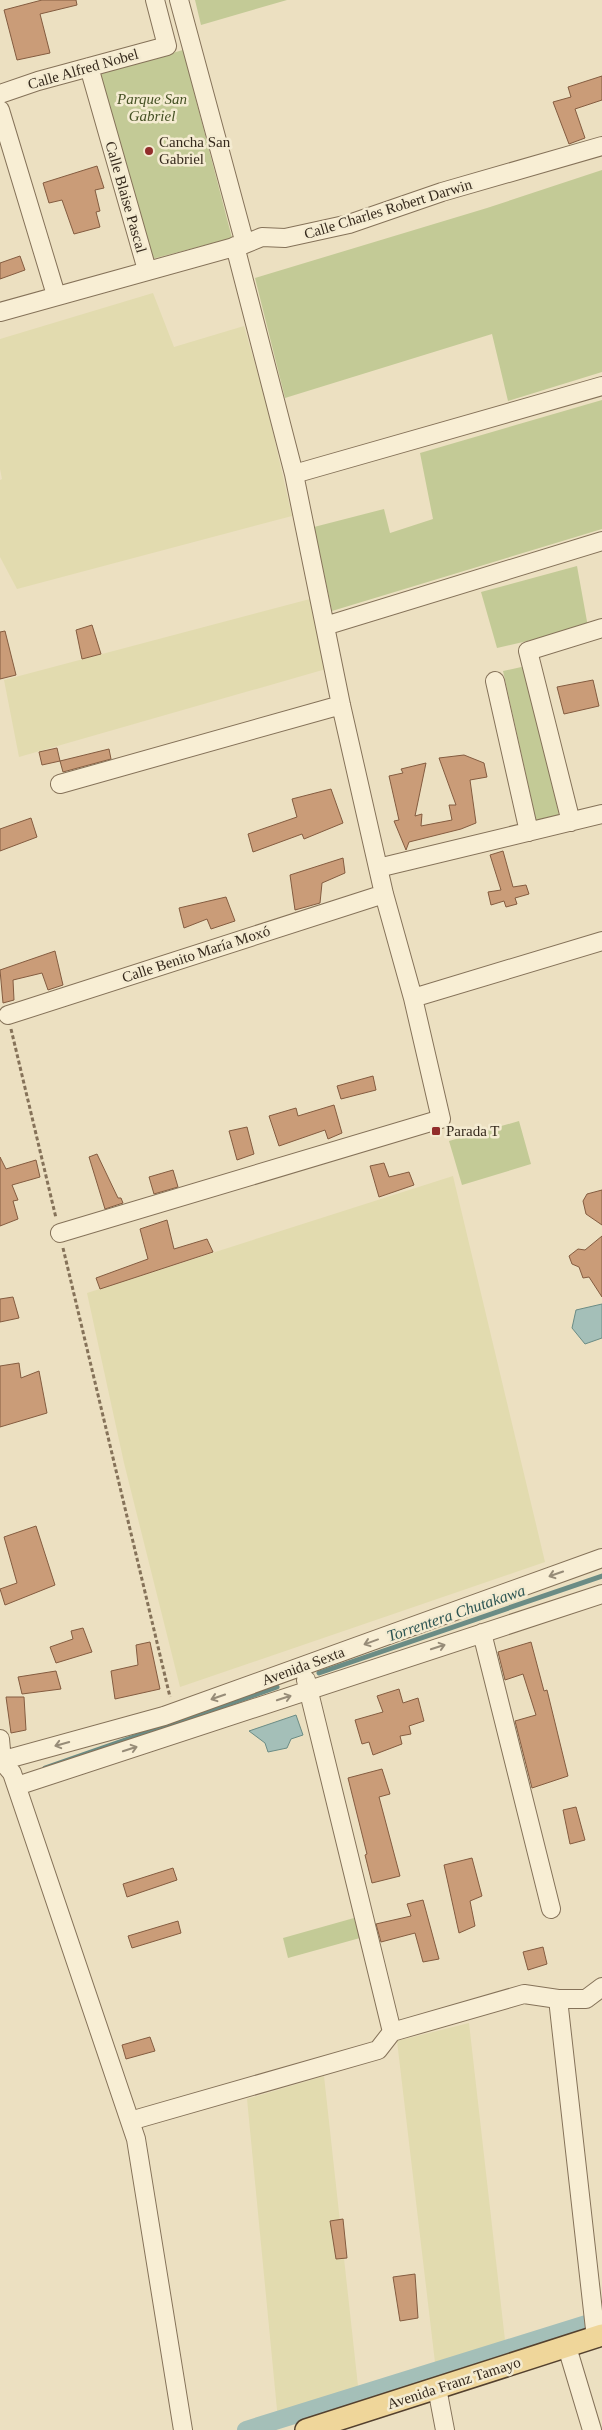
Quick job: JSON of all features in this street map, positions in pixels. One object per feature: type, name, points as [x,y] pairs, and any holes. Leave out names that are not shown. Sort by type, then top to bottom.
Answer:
[{"type":"main road","name":"Avenida Franz Tamayo","points":[[306,2430],[599,2336]]},
{"type":"street","name":"Calle Alfred Nobel","points":[[0,94],[38,81],[167,46],[155,0]]},
{"type":"street","points":[[60,1233],[441,1119],[413,998],[384,894],[341,705],[294,474],[240,245],[179,0]]},
{"type":"street","name":"Calle Blaise Pascal","points":[[89,67],[147,270]]},
{"type":"street","points":[[0,110],[56,295]]},
{"type":"street","name":"Calle Charles Robert Darwin","points":[[0,312],[240,245],[262,237],[285,238],[349,224],[442,192],[602,146]]},
{"type":"street","points":[[294,474],[602,386]]},
{"type":"street","points":[[325,626],[602,541]]},
{"type":"street","points":[[571,822],[528,652],[602,628]]},
{"type":"street","points":[[495,681],[529,832]]},
{"type":"street","points":[[60,784],[341,705]]},
{"type":"street","points":[[378,868],[602,814]]},
{"type":"street","name":"Calle Benito María Moxó","points":[[8,1015],[384,894]]},
{"type":"street","points":[[413,998],[602,941]]},
{"type":"street","name":"Avenida Sexta","points":[[8,1770],[174,1712],[304,1670],[602,1558]]},
{"type":"street","name":"Avenida Sexta","points":[[8,1770],[308,1690],[602,1594]]},
{"type":"street","points":[[482,1633],[551,1909]]},
{"type":"street","points":[[304,1670],[392,2032]]},
{"type":"street","points":[[0,1740],[8,1770],[136,2139],[183,2430]]},
{"type":"street","points":[[130,2121],[378,2050],[392,2032],[524,1994],[558,1999],[586,1999],[602,1987]]},
{"type":"street","points":[[558,1999],[599,2336]]},
{"type":"street","points":[[567,2347],[592,2430]]},
{"type":"street","points":[[437,2388],[445,2430]]},
{"type":"path","points":[[8,1015],[174,1712]]},
{"type":"shaded area","points":[[153,293],[174,347],[244,326],[266,402],[292,516],[17,589],[0,557],[0,480],[2,479],[0,469],[0,339]]},
{"type":"shaded area","points":[[310,599],[326,669],[19,757],[4,680]]},
{"type":"shaded area","points":[[453,1176],[545,1562],[180,1687],[124,1463],[87,1293]]},
{"type":"shaded area","points":[[469,2023],[506,2349],[436,2371],[397,2041]]},
{"type":"shaded area","points":[[324,2076],[359,2395],[278,2420],[247,2099]]},
{"type":"green space","points":[[195,0],[287,0],[201,25]]},
{"type":"green space","name":"Parque San Gabriel","points":[[183,50],[232,238],[152,259],[99,74]]},
{"type":"green space","points":[[602,170],[602,372],[508,401],[492,334],[285,398],[255,278],[487,208]]},
{"type":"green space","points":[[602,400],[602,529],[332,611],[314,527],[384,509],[390,533],[433,519],[420,453]]},
{"type":"green space","points":[[577,566],[588,627],[497,648],[481,592]]},
{"type":"green space","points":[[526,666],[559,815],[536,820],[503,671]]},
{"type":"green space","points":[[519,1121],[531,1164],[462,1185],[449,1141]]},
{"type":"green space","points":[[354,1918],[360,1938],[288,1958],[283,1938]]},
{"type":"water","points":[[602,1304],[602,1338],[585,1344],[572,1328],[576,1310]]},
{"type":"water","points":[[296,1715],[303,1735],[291,1739],[287,1748],[268,1752],[265,1743],[249,1731]]},
{"type":"building","points":[[42,0],[76,0],[77,5],[40,14],[50,53],[17,60],[4,10]]},
{"type":"building","points":[[602,76],[602,100],[575,109],[585,138],[569,144],[553,102],[571,97],[568,87]]},
{"type":"building","points":[[97,166],[104,188],[95,190],[100,211],[96,212],[100,227],[74,234],[62,200],[49,203],[43,183]]},
{"type":"building","points":[[20,256],[25,270],[0,279],[0,263]]},
{"type":"building","points":[[92,625],[101,654],[82,659],[76,630]]},
{"type":"building","points":[[5,631],[16,675],[0,679],[0,632]]},
{"type":"building","points":[[593,680],[599,706],[564,714],[557,687]]},
{"type":"building","points":[[57,748],[60,761],[42,765],[39,752]]},
{"type":"building","points":[[109,749],[111,759],[63,772],[60,761]]},
{"type":"building","points":[[464,755],[484,763],[487,777],[470,780],[476,823],[461,829],[409,842],[406,850],[394,821],[399,820],[389,776],[403,773],[401,769],[426,763],[415,816],[422,814],[421,826],[452,820],[449,805],[456,805],[439,758]]},
{"type":"building","points":[[331,789],[343,823],[304,839],[302,834],[253,852],[248,834],[297,817],[292,799]]},
{"type":"building","points":[[31,818],[37,837],[0,851],[0,829]]},
{"type":"building","points":[[503,851],[513,887],[526,885],[529,894],[515,898],[517,904],[506,907],[504,901],[491,905],[488,892],[501,890],[490,855]]},
{"type":"building","points":[[343,858],[345,873],[322,883],[320,903],[295,910],[290,875]]},
{"type":"building","points":[[226,897],[235,921],[211,929],[207,919],[184,928],[179,908]]},
{"type":"building","points":[[55,951],[63,985],[48,990],[42,973],[13,980],[14,1000],[3,1003],[0,970]]},
{"type":"building","points":[[373,1076],[376,1090],[341,1099],[337,1086]]},
{"type":"building","points":[[334,1105],[342,1133],[328,1139],[325,1130],[279,1146],[269,1116],[296,1108],[298,1116]]},
{"type":"building","points":[[247,1127],[254,1154],[237,1160],[229,1131]]},
{"type":"building","points":[[97,1154],[118,1198],[121,1198],[123,1203],[105,1209],[89,1157]]},
{"type":"building","points":[[0,1157],[6,1169],[36,1160],[40,1177],[12,1185],[18,1200],[13,1201],[18,1219],[0,1226]]},
{"type":"building","points":[[384,1163],[389,1177],[409,1172],[414,1185],[379,1197],[370,1166]]},
{"type":"building","points":[[173,1170],[178,1187],[154,1194],[149,1177]]},
{"type":"building","points":[[602,1190],[602,1225],[586,1214],[583,1201],[587,1194]]},
{"type":"building","points":[[167,1220],[174,1249],[207,1239],[213,1252],[100,1289],[96,1278],[148,1259],[140,1229]]},
{"type":"building","points":[[602,1236],[602,1297],[589,1277],[583,1278],[579,1267],[572,1264],[569,1256],[578,1249],[585,1250]]},
{"type":"building","points":[[13,1297],[19,1318],[0,1322],[0,1299]]},
{"type":"building","points":[[19,1363],[21,1378],[39,1371],[47,1413],[0,1427],[0,1366]]},
{"type":"building","points":[[36,1526],[55,1585],[5,1605],[0,1589],[17,1583],[4,1537]]},
{"type":"building","points":[[83,1628],[92,1652],[56,1663],[50,1647],[73,1639],[71,1631]]},
{"type":"building","points":[[150,1642],[160,1689],[115,1699],[111,1671],[138,1665],[136,1645]]},
{"type":"building","points":[[531,1642],[544,1691],[547,1690],[568,1776],[532,1788],[515,1721],[536,1715],[523,1674],[505,1680],[498,1652]]},
{"type":"building","points":[[56,1671],[61,1689],[22,1694],[18,1677]]},
{"type":"building","points":[[399,1689],[403,1703],[418,1698],[424,1721],[409,1726],[411,1734],[400,1736],[402,1744],[373,1755],[369,1742],[362,1744],[355,1720],[383,1712],[377,1696]]},
{"type":"building","points":[[6,1697],[24,1697],[26,1730],[11,1733]]},
{"type":"building","points":[[382,1769],[390,1794],[379,1797],[400,1876],[372,1883],[365,1855],[367,1854],[348,1778]]},
{"type":"building","points":[[576,1807],[585,1840],[570,1844],[563,1810]]},
{"type":"building","points":[[472,1858],[482,1896],[470,1901],[475,1926],[459,1933],[444,1865]]},
{"type":"building","points":[[173,1868],[177,1880],[127,1897],[123,1884]]},
{"type":"building","points":[[423,1900],[439,1959],[423,1962],[415,1933],[381,1942],[376,1924],[411,1916],[407,1904]]},
{"type":"building","points":[[178,1921],[181,1933],[132,1948],[128,1936]]},
{"type":"building","points":[[543,1947],[547,1964],[528,1970],[523,1952]]},
{"type":"building","points":[[150,2037],[155,2051],[126,2059],[122,2045]]},
{"type":"building","points":[[343,2219],[347,2258],[336,2259],[330,2221]]},
{"type":"building","points":[[415,2274],[418,2318],[400,2321],[393,2277]]},
{"type":"waterway","name":"Torrentera Chutakawa","points":[[319,1673],[602,1576]]},
{"type":"waterway","name":"Torrentera Chutakawa","points":[[45,1768],[277,1687]]},
{"type":"waterway","points":[[246,2430],[602,2319]]},
{"type":"place","name":"Cancha San Gabriel","points":[[149,151]]},
{"type":"place","name":"Parada T","points":[[436,1131]]}]
